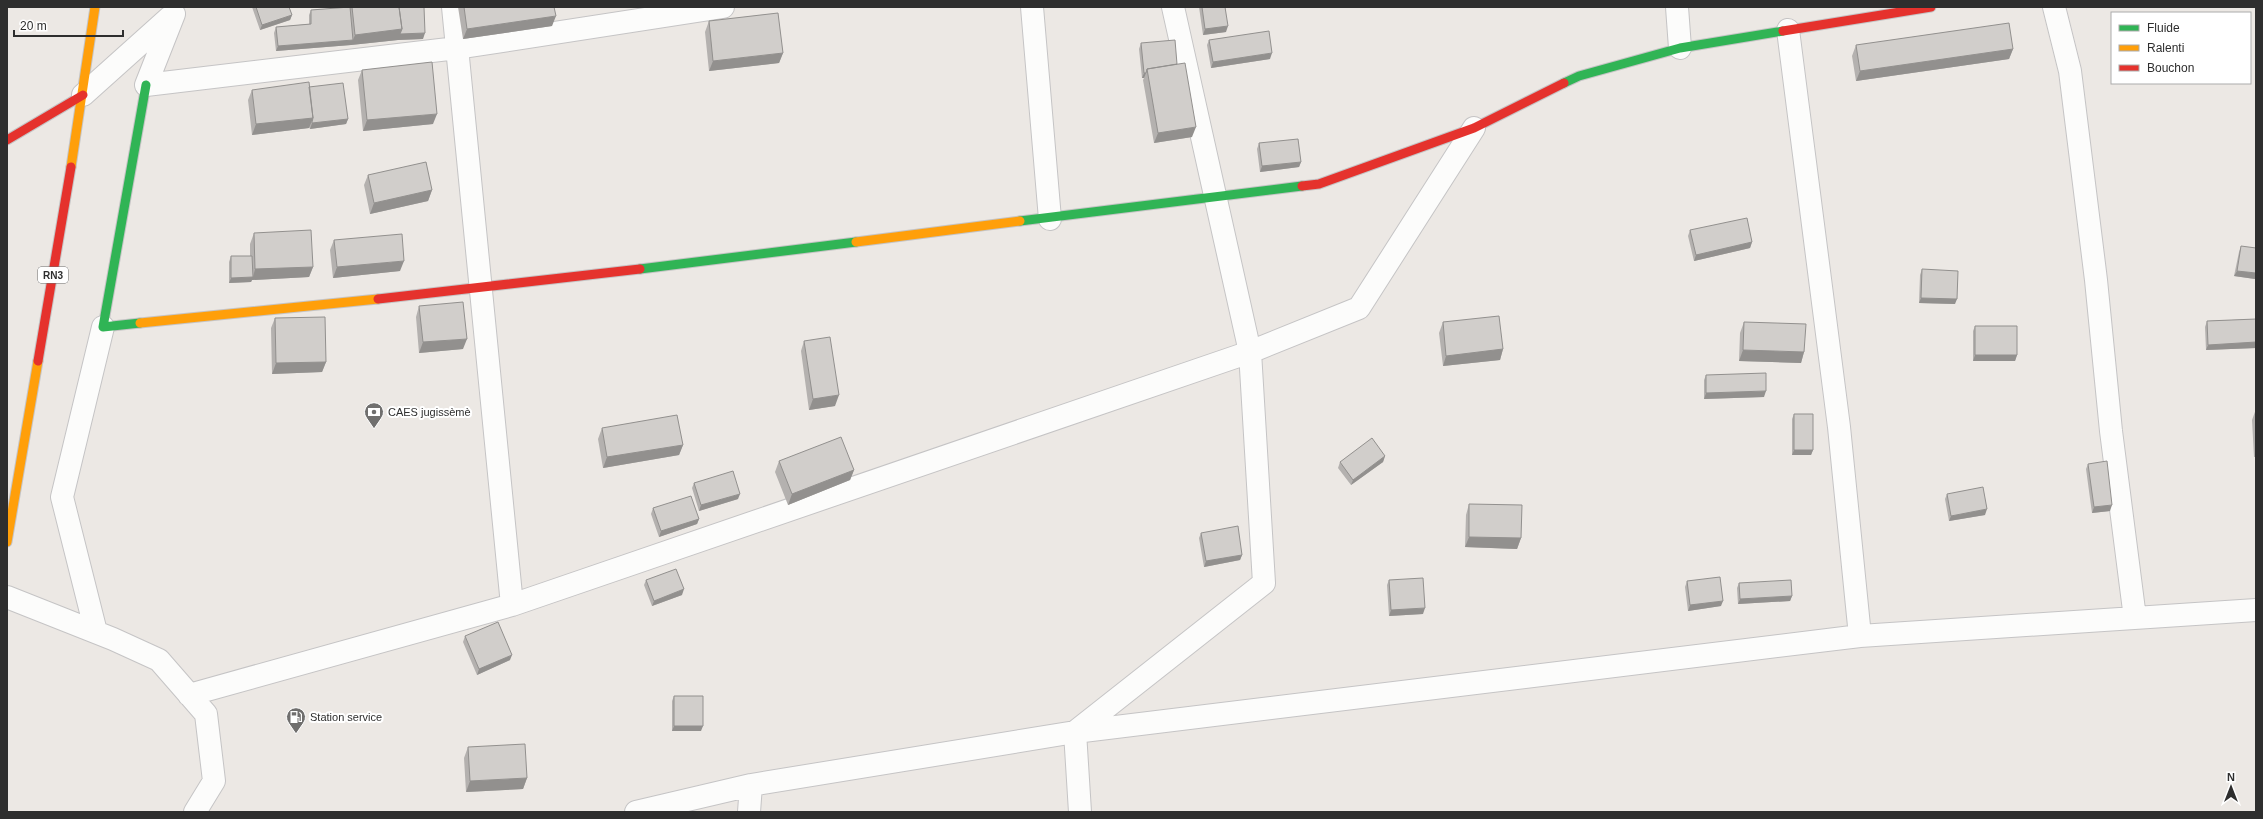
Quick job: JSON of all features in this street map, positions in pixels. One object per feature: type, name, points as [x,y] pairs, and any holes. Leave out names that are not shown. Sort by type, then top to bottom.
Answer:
[{"type":"main road","name":"RN3","points":[[7,542],[83,95],[95,7]]},
{"type":"main road","points":[[146,85],[103,327],[480,289],[1050,219],[1319,184],[1474,128],[1579,76],[1680,48],[1931,7]]},
{"type":"main road","points":[[7,140],[83,95]]},
{"type":"street","points":[[453,7],[512,606]]},
{"type":"street","points":[[177,10],[146,85],[457,48],[723,7]]},
{"type":"street","points":[[1032,7],[1050,219]]},
{"type":"street","points":[[1075,732],[1264,583],[1250,352],[1173,7]]},
{"type":"street","points":[[1677,7],[1680,48]]},
{"type":"street","points":[[2054,7],[2070,71],[2096,280],[2111,431],[2135,618]]},
{"type":"street","points":[[83,95],[177,10]]},
{"type":"street","points":[[1788,30],[1839,427],[1860,636]]},
{"type":"street","points":[[189,695],[512,606],[1250,352],[1358,308],[1474,128]]},
{"type":"street","points":[[96,632],[62,497],[103,327]]},
{"type":"street","points":[[7,598],[96,632],[159,660],[206,714],[214,781],[195,812]]},
{"type":"street","points":[[636,812],[751,785],[1075,732],[1860,636],[2256,610]]},
{"type":"street","points":[[1075,732],[1080,812]]},
{"type":"street","points":[[749,812],[751,785]]},
{"type":"building","points":[[256,7],[289,7],[292,15],[262,25]]},
{"type":"building","points":[[350,7],[353,40],[278,46],[276,27],[311,24],[311,10]]},
{"type":"building","points":[[352,7],[399,7],[402,29],[355,35]]},
{"type":"building","points":[[399,7],[424,7],[425,33],[400,34],[402,29]]},
{"type":"building","points":[[464,7],[554,7],[556,16],[467,29]]},
{"type":"building","points":[[1202,7],[1225,7],[1228,26],[1205,29]]},
{"type":"building","points":[[778,13],[783,53],[713,61],[709,21]]},
{"type":"building","points":[[2009,23],[2013,49],[1860,71],[1856,45]]},
{"type":"building","points":[[1269,31],[1272,53],[1213,62],[1209,40]]},
{"type":"building","points":[[1175,40],[1177,64],[1147,69],[1146,73],[1144,73],[1141,43]]},
{"type":"building","points":[[432,62],[437,114],[367,120],[362,70]]},
{"type":"building","points":[[1185,63],[1196,127],[1158,133],[1147,69]]},
{"type":"building","points":[[309,82],[313,118],[256,124],[252,90]]},
{"type":"building","points":[[343,83],[348,119],[312,123],[313,118],[309,87]]},
{"type":"building","points":[[1298,139],[1301,162],[1262,166],[1259,143]]},
{"type":"building","points":[[426,162],[432,190],[374,203],[368,175]]},
{"type":"building","points":[[1747,218],[1752,242],[1696,255],[1690,230]]},
{"type":"building","points":[[311,230],[313,267],[255,269],[254,233]]},
{"type":"building","points":[[402,234],[404,261],[337,267],[334,240]]},
{"type":"building","points":[[2241,246],[2256,248],[2256,273],[2237,271]]},
{"type":"building","points":[[231,256],[252,256],[253,277],[231,278]]},
{"type":"building","points":[[1922,269],[1958,271],[1957,299],[1921,298]]},
{"type":"building","points":[[463,302],[467,339],[423,342],[419,306]]},
{"type":"building","points":[[1499,316],[1503,349],[1446,356],[1443,322]]},
{"type":"building","points":[[325,317],[326,362],[276,363],[275,318]]},
{"type":"building","points":[[2256,319],[2256,342],[2208,345],[2207,321]]},
{"type":"building","points":[[1744,322],[1806,324],[1804,352],[1743,350]]},
{"type":"building","points":[[1975,326],[2017,326],[2017,355],[1975,355]]},
{"type":"building","points":[[830,337],[839,395],[813,399],[804,341]]},
{"type":"building","points":[[1766,373],[1766,391],[1706,393],[1706,375]]},
{"type":"building","points":[[1794,414],[1813,414],[1813,450],[1794,450]]},
{"type":"building","points":[[677,415],[683,445],[607,457],[602,428]]},
{"type":"building","points":[[841,437],[854,470],[792,494],[779,461]]},
{"type":"building","points":[[1372,438],[1385,456],[1353,480],[1340,462]]},
{"type":"building","points":[[2107,461],[2112,505],[2094,507],[2088,464]]},
{"type":"building","points":[[733,471],[740,494],[701,505],[694,483]]},
{"type":"building","points":[[1983,487],[1987,509],[1951,516],[1947,494]]},
{"type":"building","points":[[691,496],[699,519],[661,531],[653,508]]},
{"type":"building","points":[[1469,504],[1522,505],[1521,538],[1469,537]]},
{"type":"building","points":[[1238,526],[1242,555],[1206,561],[1201,533]]},
{"type":"building","points":[[676,569],[684,589],[654,601],[646,580]]},
{"type":"building","points":[[1720,577],[1723,601],[1690,605],[1687,581]]},
{"type":"building","points":[[1423,578],[1425,608],[1391,610],[1389,580]]},
{"type":"building","points":[[1791,580],[1792,596],[1740,599],[1739,583]]},
{"type":"building","points":[[498,622],[512,655],[479,669],[465,636]]},
{"type":"building","points":[[674,696],[703,696],[703,726],[674,726]]},
{"type":"building","points":[[525,744],[527,778],[470,781],[468,747]]},
{"type":"traffic: fast","points":[[1564,83],[1579,76],[1680,48],[1783,31]]},
{"type":"traffic: fast","points":[[140,323],[103,327],[146,85]]},
{"type":"traffic: fast","points":[[1020,221],[1302,186]]},
{"type":"traffic: fast","points":[[640,269],[856,242]]},
{"type":"traffic: slow","points":[[71,167],[95,7]]},
{"type":"traffic: slow","points":[[856,242],[1020,221]]},
{"type":"traffic: slow","points":[[140,323],[378,299]]},
{"type":"traffic: slow","points":[[7,542],[38,361]]},
{"type":"traffic: jam","points":[[1783,31],[1931,7]]},
{"type":"traffic: jam","points":[[1302,186],[1319,184],[1474,128],[1564,83]]},
{"type":"traffic: jam","points":[[7,140],[83,95]]},
{"type":"traffic: jam","points":[[38,361],[71,167]]},
{"type":"traffic: jam","points":[[378,299],[640,269]]},
{"type":"place","name":"CAES jugissèmè","points":[[374,429]]},
{"type":"place","name":"Station service","points":[[296,734]]}]
